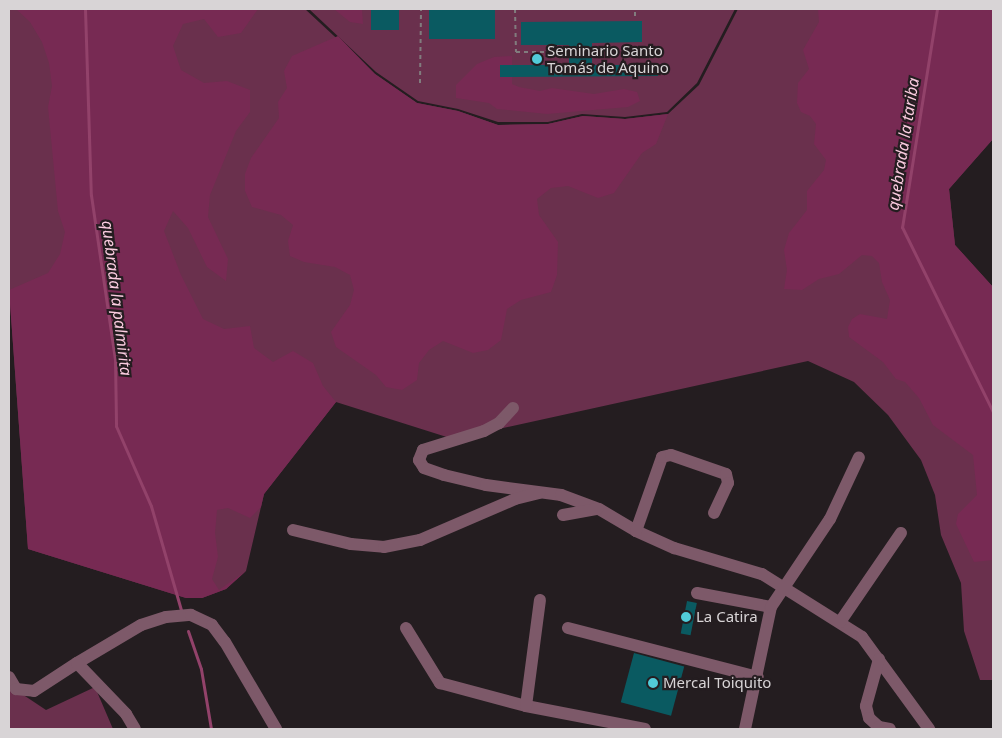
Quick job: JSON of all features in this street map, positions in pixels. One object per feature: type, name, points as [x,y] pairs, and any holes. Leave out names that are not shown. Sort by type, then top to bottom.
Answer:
[{"type":"street","points":[[514,408],[499,423],[484,431],[423,450],[419,460],[424,468],[444,475],[486,485],[543,492],[600,509],[636,531],[674,548],[762,574],[784,586],[862,637],[929,729]]},
{"type":"street","points":[[636,531],[662,457],[670,455],[726,474],[728,483],[714,513]]},
{"type":"street","points":[[745,729],[758,677],[771,607],[830,518],[860,457]]},
{"type":"street","points":[[293,530],[351,544],[384,547],[420,540],[515,499],[543,492]]},
{"type":"street","points":[[563,515],[600,509]]},
{"type":"street","points":[[840,622],[901,533]]},
{"type":"street","points":[[697,593],[771,607]]},
{"type":"street","points":[[526,706],[540,600]]},
{"type":"street","points":[[9,677],[16,689],[34,691],[141,625],[166,617],[191,615],[212,626],[225,642],[276,729]]},
{"type":"street","points":[[406,628],[440,684],[526,706],[646,729]]},
{"type":"street","points":[[568,628],[758,677]]},
{"type":"street","points":[[879,659],[866,706],[869,718],[879,727],[890,729]]},
{"type":"street","points":[[77,663],[126,714],[135,729]]},
{"type":"path","points":[[420,82],[421,9]]},
{"type":"path","points":[[515,9],[516,52],[569,52]]},
{"type":"path","points":[[635,9],[635,16]]},
{"type":"shaded area","points":[[9,9],[305,9],[375,74],[417,103],[458,111],[498,125],[548,124],[583,116],[625,119],[668,114],[699,85],[738,9],[993,9],[993,139],[949,189],[955,245],[993,287],[993,680],[980,680],[964,631],[961,583],[941,535],[935,495],[921,460],[888,415],[854,382],[808,361],[453,439],[336,402],[264,494],[246,571],[226,589],[202,598],[186,598],[28,549],[9,289]]},
{"type":"shaded area","points":[[16,9],[258,9],[241,33],[218,37],[204,19],[183,24],[173,46],[181,70],[204,83],[227,81],[250,90],[250,112],[236,131],[210,195],[208,217],[228,259],[226,281],[207,267],[188,228],[173,211],[164,231],[181,275],[203,319],[224,329],[250,326],[254,348],[273,362],[293,351],[313,363],[323,386],[336,402],[264,494],[261,507],[250,518],[228,508],[217,510],[215,533],[218,557],[212,579],[219,590],[246,571],[226,589],[202,598],[186,598],[28,549],[9,290],[48,273],[60,254],[65,232],[58,211],[48,107],[52,86],[49,63],[42,42],[30,22]]},
{"type":"shaded area","name":"Seminario Santo Tomás de Aquino","points":[[309,9],[735,9],[697,83],[667,112],[625,117],[582,114],[548,122],[498,122],[458,109],[418,101],[376,72]]},
{"type":"shaded area","points":[[334,9],[362,9],[363,24],[350,22]]},
{"type":"shaded area","points":[[818,9],[993,9],[993,139],[949,189],[955,245],[993,287],[993,560],[974,562],[956,524],[958,514],[977,495],[973,455],[933,425],[919,398],[905,382],[896,379],[883,362],[849,337],[848,327],[852,319],[860,314],[887,319],[890,300],[882,282],[879,263],[872,256],[862,255],[839,274],[819,279],[802,290],[784,289],[787,270],[784,250],[789,233],[807,210],[807,191],[824,170],[826,160],[814,144],[816,124],[810,116],[801,112],[797,103],[798,83],[809,69],[803,50],[819,22]]},
{"type":"shaded area","points":[[338,36],[375,74],[417,103],[458,111],[498,125],[548,124],[583,116],[625,119],[668,114],[656,144],[642,153],[614,193],[598,198],[568,186],[551,188],[537,199],[539,215],[558,242],[557,275],[551,292],[521,300],[507,309],[501,340],[488,350],[473,353],[443,341],[429,350],[419,363],[417,380],[402,390],[386,387],[376,375],[336,347],[331,332],[350,305],[354,290],[350,275],[335,267],[304,262],[290,256],[288,241],[293,225],[281,215],[252,207],[245,191],[245,174],[251,158],[279,118],[278,102],[287,88],[284,71],[292,56]]},
{"type":"shaded area","points":[[512,56],[512,84],[519,87],[540,91],[552,88],[594,94],[624,89],[637,92],[640,101],[628,107],[547,114],[497,109],[489,103],[456,98],[456,85],[477,64],[494,57]]},
{"type":"shaded area","points":[[9,672],[13,688],[46,710],[95,687],[113,729],[9,729]]},
{"type":"building","points":[[371,9],[399,9],[399,30],[371,30]]},
{"type":"building","points":[[429,9],[495,9],[495,39],[429,39]]},
{"type":"building","points":[[642,21],[642,42],[592,43],[592,65],[658,65],[658,76],[500,77],[500,65],[569,65],[569,45],[521,45],[521,22]]},
{"type":"building","name":"La Catira","points":[[687,601],[697,603],[691,635],[681,633]]},
{"type":"building","name":"Mercal Toiquito","points":[[634,653],[684,666],[671,716],[621,702]]},
{"type":"waterway","name":"quebrada la palmirita","points":[[85,9],[91,195],[115,359],[116,426],[151,506],[181,610]]},
{"type":"waterway","name":"quebrada la tariba","points":[[937,9],[902,227],[993,412]]},
{"type":"waterway","name":"quebrada la palmirita","points":[[188,631],[201,669],[211,729]]},
{"type":"place","name":"Seminario Santo Tomás de Aquino","points":[[537,59]]},
{"type":"place","name":"La Catira","points":[[686,617]]},
{"type":"place","name":"Mercal Toiquito","points":[[653,683]]}]
